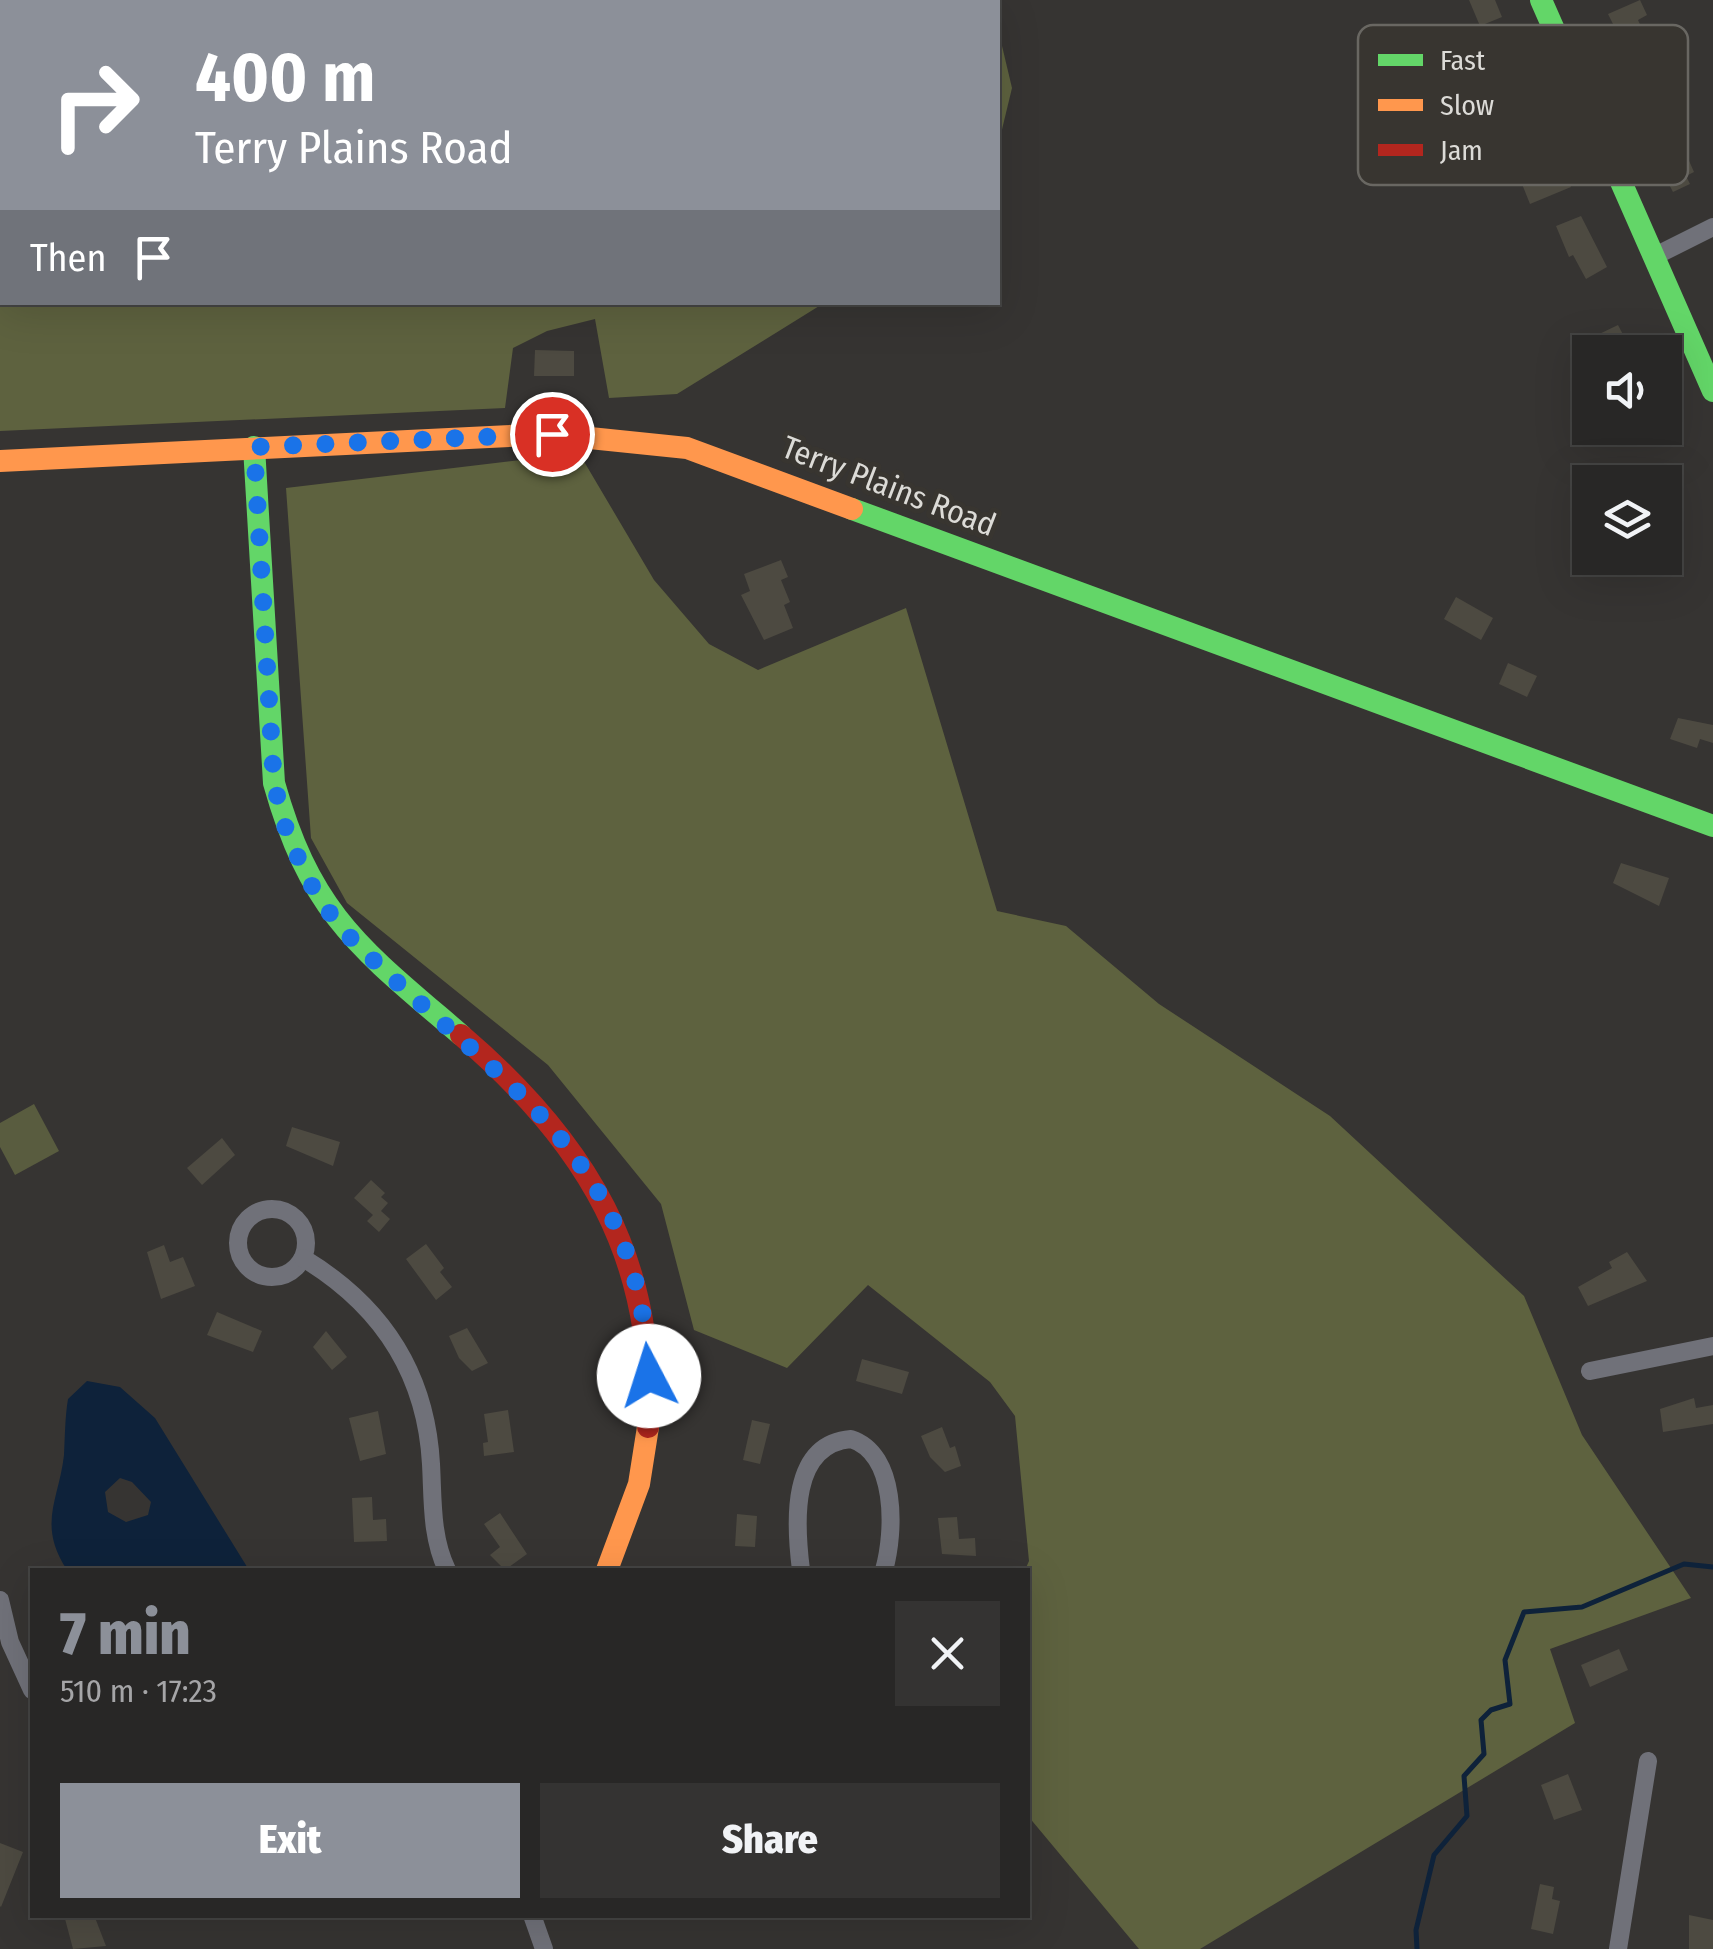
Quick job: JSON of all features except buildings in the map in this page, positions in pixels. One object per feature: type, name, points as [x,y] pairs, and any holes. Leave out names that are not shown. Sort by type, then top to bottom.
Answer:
[{"type":"street","points":[[1540,0],[1551,25]]},
{"type":"street","points":[[1623,185],[1713,391]]},
{"type":"street","points":[[1655,256],[1713,227]]},
{"type":"street","name":"Terry Plains Road","points":[[0,461],[552,434],[687,448],[1713,826]]},
{"type":"street","points":[[254,447],[269,751],[288,837],[315,892],[339,926],[545,1115],[589,1172],[627,1249],[642,1313],[650,1403],[639,1484],[608,1568]]},
{"type":"street","points":[[303,1258],[359,1298],[407,1362],[429,1431],[434,1527],[446,1568]]},
{"type":"street","points":[[1590,1371],[1713,1346]]},
{"type":"street","points":[[801,1568],[806,1465],[820,1448],[851,1439],[874,1452],[886,1482],[889,1553],[885,1568]]},
{"type":"street","points":[[0,1600],[5,1643],[30,1687]]},
{"type":"street","points":[[1618,1949],[1648,1762]]},
{"type":"street","points":[[533,1918],[544,1949]]},
{"type":"green space","points":[[1000,37],[1012,88],[1000,138]]},
{"type":"green space","points":[[0,305],[821,305],[677,394],[609,398],[595,319],[547,331],[513,348],[505,408],[0,431]]},
{"type":"green space","points":[[579,453],[654,580],[709,644],[758,670],[906,608],[997,911],[1066,926],[1159,1004],[1330,1116],[1524,1296],[1582,1435],[1691,1598],[1550,1649],[1575,1723],[1200,1949],[1139,1949],[1030,1818],[1030,1568],[1026,1568],[1029,1561],[1015,1416],[990,1382],[868,1285],[787,1368],[694,1330],[661,1204],[548,1065],[347,903],[311,838],[286,488]]},
{"type":"green space","points":[[34,1104],[59,1151],[15,1175],[0,1147],[0,1123]]},
{"type":"water","points":[[87,1381],[120,1387],[155,1418],[248,1568],[66,1568],[53,1539],[52,1512],[64,1455],[68,1399]],"holes":[[[120,1478],[132,1482],[151,1502],[148,1515],[126,1522],[108,1512],[105,1492]]]},
{"type":"waterway","points":[[1417,1949],[1416,1930],[1434,1855],[1467,1816],[1464,1776],[1484,1754],[1481,1720],[1491,1710],[1510,1704],[1505,1660],[1524,1612],[1582,1607],[1684,1564],[1713,1567]]},
{"type":"traffic: fast","points":[[1541,0],[1552,25]]},
{"type":"traffic: fast","points":[[1622,185],[1713,391]]},
{"type":"traffic: fast","points":[[254,447],[274,783],[289,828],[305,866],[344,926],[395,978],[461,1035]]},
{"type":"traffic: fast","points":[[852,509],[1713,826]]},
{"type":"traffic: slow","points":[[0,461],[551,434],[687,448],[852,509]]},
{"type":"traffic: slow","points":[[608,1568],[639,1484],[648,1427]]},
{"type":"traffic: jam","points":[[461,1035],[544,1118],[577,1161],[605,1208],[626,1257],[640,1310],[648,1366],[648,1427]]},
{"type":"route","points":[[552,434],[254,447],[269,751],[288,837],[315,892],[339,926],[371,960],[494,1065],[545,1115],[589,1172],[627,1249],[640,1296],[649,1376]]}]
